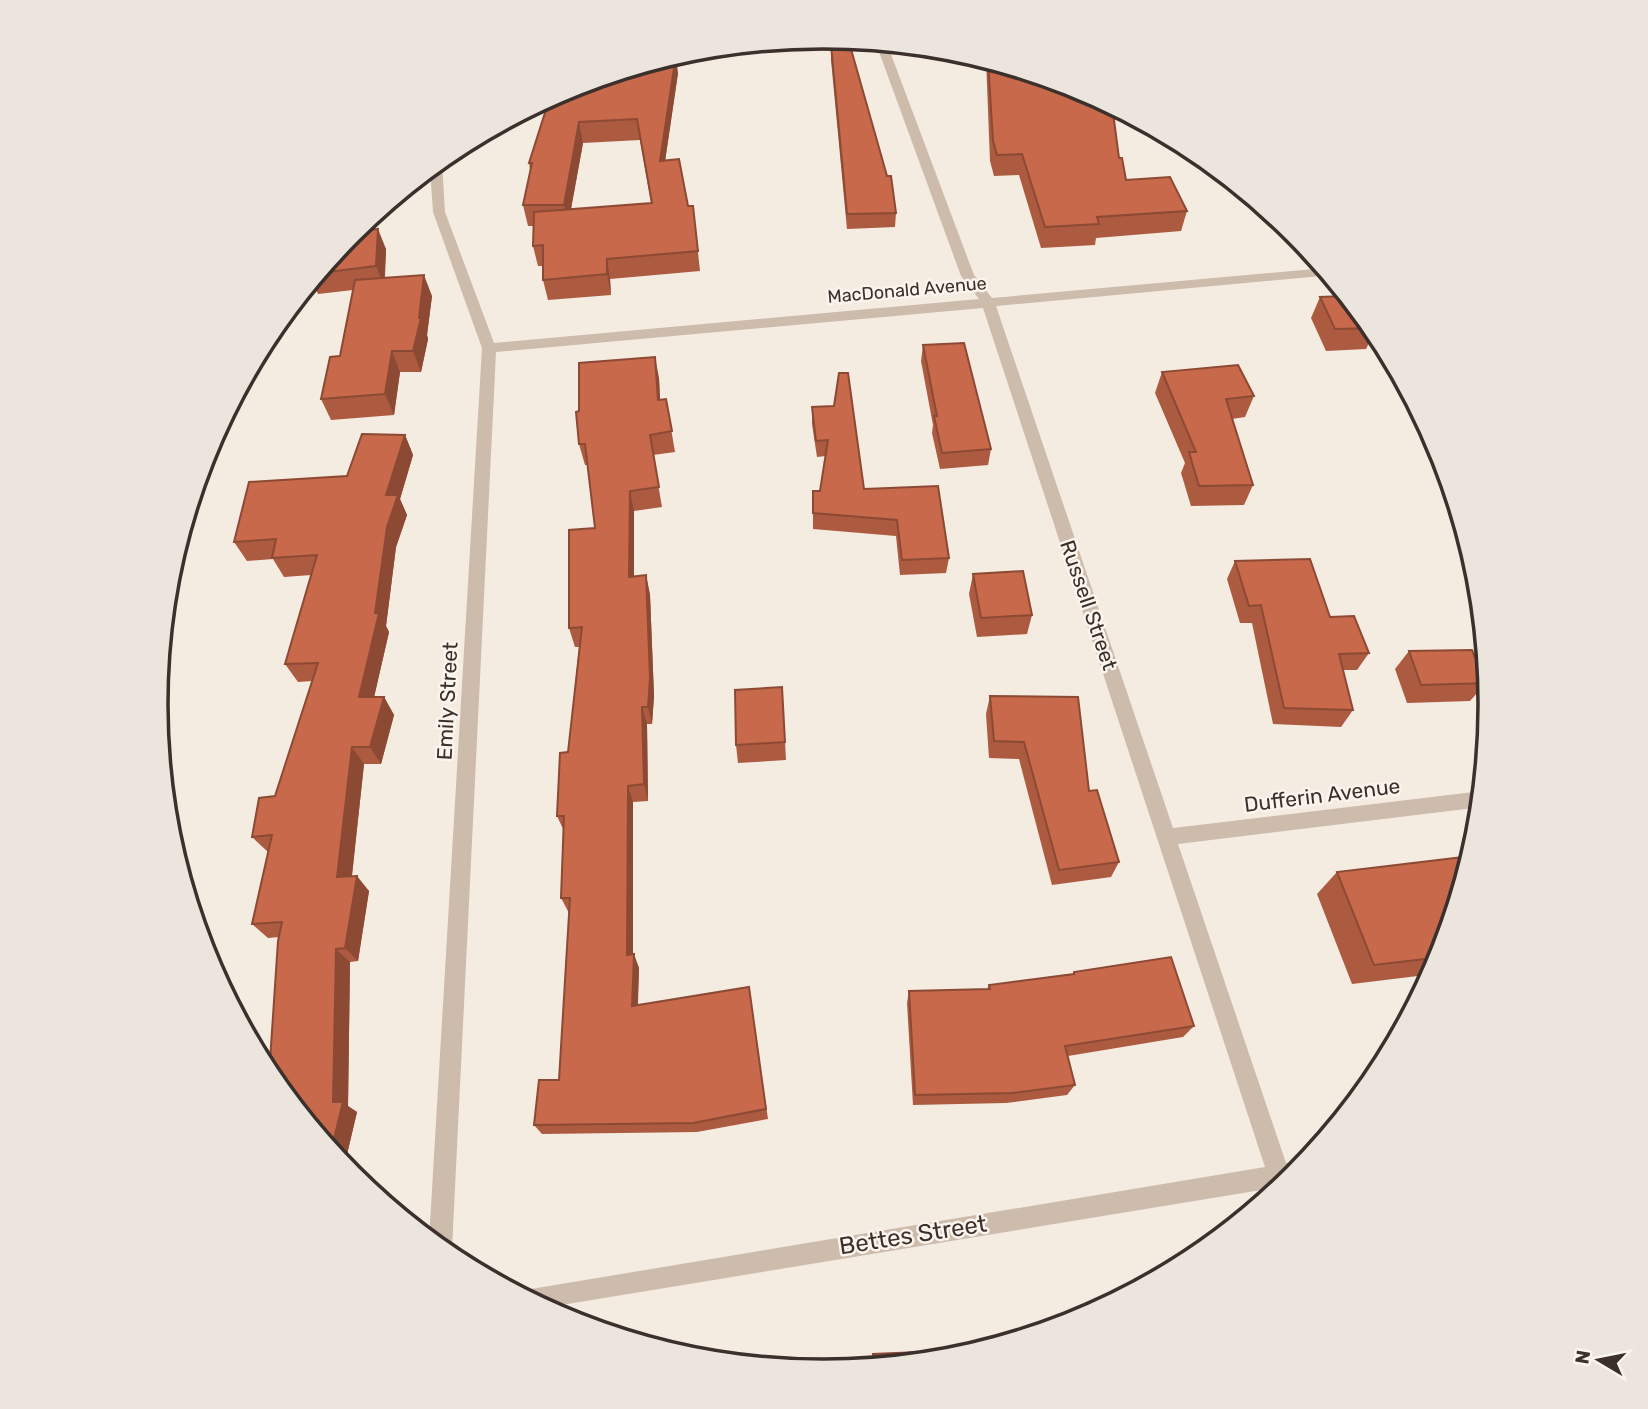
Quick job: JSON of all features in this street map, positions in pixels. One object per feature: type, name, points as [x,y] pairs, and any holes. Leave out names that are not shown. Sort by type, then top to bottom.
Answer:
[{"type":"street","name":"Russell Street","points":[[885,52],[968,276],[988,302],[1167,837],[1288,1168]]},
{"type":"street","name":"Emily Street","points":[[437,176],[439,212],[489,348],[441,1236]]},
{"type":"street","name":"MacDonald Avenue","points":[[489,348],[1318,273]]},
{"type":"street","name":"Dufferin Avenue","points":[[1167,837],[1472,800]]},
{"type":"street","name":"Bettes Street","points":[[543,1296],[1281,1175]]},
{"type":"building","points":[[831,49],[851,50],[887,176],[891,176],[896,213],[847,214]]},
{"type":"building","points":[[674,67],[660,161],[679,159],[688,206],[693,206],[698,251],[607,259],[607,274],[543,280],[543,245],[533,246],[534,212],[652,203],[637,119],[579,122],[564,205],[523,205],[532,163],[529,163],[545,112],[613,84]]},
{"type":"building","points":[[989,70],[1075,99],[1114,117],[1119,158],[1122,158],[1126,180],[1170,177],[1187,211],[1097,217],[1099,224],[1045,227],[1022,154],[997,155],[993,141]]},
{"type":"building","points":[[378,229],[376,266],[332,271],[360,241],[372,230]]},
{"type":"building","points":[[424,275],[421,318],[413,351],[392,351],[385,394],[321,399],[330,357],[340,356],[355,280]]},
{"type":"building","points":[[1337,296],[1361,328],[1335,329],[1320,297]]},
{"type":"building","points":[[964,343],[991,449],[942,453],[923,345]]},
{"type":"building","points":[[655,357],[658,400],[666,399],[672,431],[650,435],[659,487],[630,491],[629,577],[646,575],[650,678],[648,707],[642,707],[644,784],[628,786],[627,955],[634,954],[632,1006],[749,987],[766,1109],[693,1123],[534,1125],[539,1080],[559,1080],[570,898],[561,898],[564,816],[557,816],[560,753],[568,752],[582,627],[569,628],[569,530],[595,528],[585,444],[579,444],[576,412],[579,411],[579,363]]},
{"type":"building","points":[[1238,365],[1254,396],[1226,399],[1253,485],[1199,486],[1189,452],[1196,452],[1162,372]]},
{"type":"building","points":[[839,373],[848,373],[864,489],[938,486],[949,558],[902,560],[897,520],[813,513],[813,491],[820,491],[828,440],[816,441],[812,407],[834,406]]},
{"type":"building","points":[[362,434],[405,435],[386,495],[398,495],[387,527],[375,613],[379,613],[359,697],[384,697],[370,747],[352,747],[337,877],[357,876],[345,948],[336,949],[333,1102],[343,1102],[334,1140],[304,1104],[270,1055],[278,941],[282,922],[252,924],[272,835],[252,837],[259,798],[275,796],[318,663],[285,664],[317,555],[272,558],[276,539],[234,542],[249,482],[347,476]]},
{"type":"building","points":[[1310,559],[1330,617],[1354,616],[1369,653],[1339,654],[1353,710],[1284,708],[1261,605],[1249,606],[1235,561]]},
{"type":"building","points":[[1023,571],[1032,615],[981,618],[973,574]]},
{"type":"building","points":[[1472,650],[1478,664],[1479,683],[1421,685],[1409,651]]},
{"type":"building","points":[[782,687],[785,742],[736,745],[735,690]]},
{"type":"building","points":[[990,696],[1078,697],[1089,791],[1097,790],[1119,862],[1059,870],[1024,742],[994,741]]},
{"type":"building","points":[[1461,857],[1445,915],[1428,959],[1374,965],[1337,872]]},
{"type":"building","points":[[1171,957],[1194,1026],[1065,1046],[1075,1085],[1012,1093],[915,1095],[909,991],[990,989],[989,985]]},
{"type":"building","points":[[923,1352],[873,1358],[873,1354]]}]
